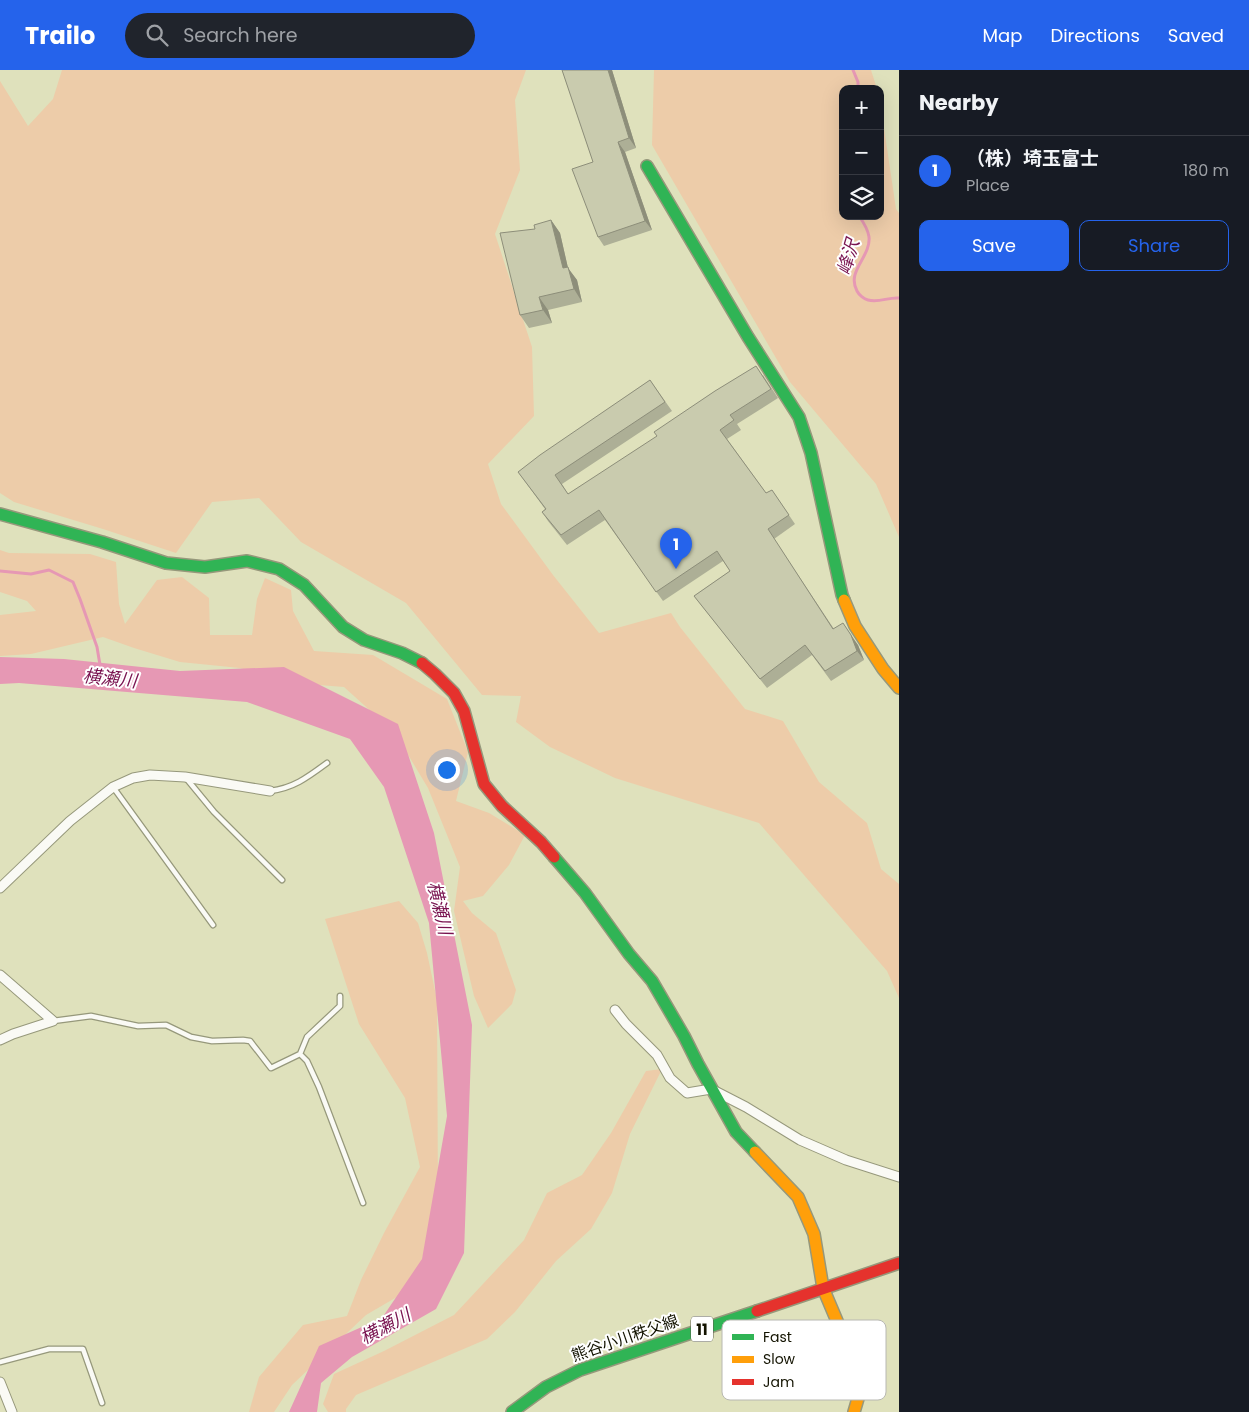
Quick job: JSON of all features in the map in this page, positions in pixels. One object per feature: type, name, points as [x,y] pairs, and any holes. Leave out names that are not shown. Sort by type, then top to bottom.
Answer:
[{"type":"street","points":[[647,166],[748,337],[799,417],[811,453],[842,596],[855,626],[883,669],[899,688]]},
{"type":"street","points":[[0,514],[102,542],[166,563],[204,567],[247,561],[279,569],[304,584],[343,627],[364,640],[419,661],[435,674],[454,693],[464,711],[484,784],[502,806],[541,842],[585,893],[629,954],[652,981],[736,1132],[798,1197],[814,1234],[823,1288],[837,1320]]},
{"type":"street","points":[[0,888],[70,821],[113,787],[133,778],[150,775],[185,777],[270,792]]},
{"type":"street","points":[[0,975],[52,1021]]},
{"type":"street","points":[[614,1010],[657,1055],[670,1078],[687,1093],[711,1088],[800,1140],[846,1160],[899,1177]]},
{"type":"street","points":[[0,1040],[52,1021]]},
{"type":"street","name":"熊谷小川秩父線","points":[[728,1320],[899,1263]]},
{"type":"street","name":"熊谷小川秩父線","points":[[512,1412],[546,1387],[580,1370],[722,1322]]},
{"type":"street","points":[[0,1382],[12,1412]]},
{"type":"street","points":[[854,1412],[858,1400]]},
{"type":"lane","points":[[270,792],[284,790],[300,782],[327,763]]},
{"type":"lane","points":[[185,777],[214,812],[282,880]]},
{"type":"lane","points":[[113,787],[213,924]]},
{"type":"lane","points":[[52,1021],[91,1016],[138,1026],[166,1025],[190,1037],[212,1042],[250,1041],[271,1068],[300,1054],[307,1037],[340,1006],[340,996]]},
{"type":"lane","points":[[300,1054],[307,1061],[319,1087],[363,1203]]},
{"type":"lane","points":[[0,1362],[49,1349],[83,1349],[102,1403]]},
{"type":"shaded area","points":[[62,70],[526,70],[515,100],[520,170],[495,234],[532,347],[534,416],[488,464],[501,504],[553,575],[599,633],[671,613],[745,709],[783,721],[819,782],[867,823],[881,869],[899,884],[899,998],[887,971],[759,823],[615,778],[550,747],[516,722],[521,696],[482,695],[406,603],[301,542],[259,498],[212,502],[176,553],[14,502],[0,493],[0,81],[28,126],[53,99]]},
{"type":"shaded area","points":[[654,70],[871,70],[876,85],[839,85],[839,220],[884,220],[884,128],[896,209],[899,213],[899,537],[876,484],[790,382],[652,145]]},
{"type":"shaded area","points":[[0,550],[9,553],[90,554],[116,562],[119,604],[125,624],[157,580],[182,577],[209,598],[210,635],[252,635],[257,599],[265,578],[291,590],[293,611],[314,651],[373,655],[447,699],[468,752],[456,801],[489,813],[525,835],[509,865],[483,896],[463,901],[472,913],[496,933],[516,990],[512,1004],[488,1028],[474,996],[454,911],[460,867],[428,788],[395,733],[344,687],[294,683],[240,668],[180,662],[103,637],[31,654],[0,656],[0,615],[36,611],[27,601],[0,592]]},
{"type":"shaded area","points":[[399,901],[418,923],[427,953],[437,1000],[438,1202],[414,1287],[366,1315],[292,1385],[274,1412],[249,1412],[259,1377],[303,1325],[347,1316],[361,1280],[384,1233],[420,1167],[405,1098],[359,1024],[325,919]]},
{"type":"shaded area","points":[[662,1069],[630,1134],[612,1193],[591,1229],[556,1261],[515,1312],[487,1339],[356,1395],[346,1409],[346,1412],[328,1412],[323,1404],[334,1374],[454,1315],[524,1240],[547,1193],[582,1175],[611,1133],[646,1071]]},
{"type":"water","name":"横瀬川","points":[[0,657],[64,659],[180,671],[284,667],[398,724],[434,833],[472,1025],[464,1253],[436,1309],[352,1357],[321,1383],[317,1412],[289,1412],[319,1346],[382,1318],[422,1259],[447,1116],[429,923],[384,787],[350,739],[247,702],[19,683],[0,684]]},
{"type":"building","points":[[562,70],[608,70],[629,138],[618,142],[645,221],[598,237],[572,169],[593,162]]},
{"type":"building","points":[[551,220],[563,268],[568,267],[574,289],[539,297],[543,310],[520,315],[500,233],[535,229],[534,225]]},
{"type":"building","points":[[756,366],[771,389],[730,415],[734,420],[720,430],[766,493],[772,490],[789,515],[768,529],[833,629],[843,623],[851,635],[857,651],[825,671],[805,645],[760,679],[694,596],[730,571],[717,551],[656,592],[599,510],[561,535],[542,512],[546,509],[518,472],[650,380],[665,402],[555,475],[568,494],[657,436],[654,432]]},
{"type":"waterway","name":"峰沢","points":[[853,70],[858,85]]},
{"type":"waterway","name":"峰沢","points":[[862,220],[868,231],[869,244],[856,270],[854,284],[857,291],[863,298],[872,301],[899,298]]},
{"type":"waterway","name":"横瀬川","points":[[0,571],[31,574],[49,570],[73,582],[97,647],[100,665]]},
{"type":"traffic: fast","points":[[647,166],[748,337],[799,417],[811,453],[844,600]]},
{"type":"traffic: fast","points":[[0,514],[102,542],[166,563],[205,567],[247,561],[279,569],[304,585],[343,627],[364,640],[402,653],[422,663]]},
{"type":"traffic: fast","points":[[554,857],[585,893],[629,954],[652,981],[736,1132],[755,1152]]},
{"type":"traffic: fast","points":[[730,1320],[757,1311]]},
{"type":"traffic: fast","points":[[512,1412],[546,1387],[580,1370],[722,1323]]},
{"type":"traffic: slow","points":[[844,600],[855,626],[883,669],[899,688]]},
{"type":"traffic: slow","points":[[755,1152],[798,1197],[814,1234],[823,1288],[837,1320]]},
{"type":"traffic: slow","points":[[854,1412],[858,1400]]},
{"type":"traffic: jam","points":[[422,663],[454,693],[464,711],[484,784],[502,806],[541,842],[554,857]]},
{"type":"traffic: jam","points":[[757,1311],[899,1263]]},
{"type":"place","name":"（株）埼玉富士","points":[[676,569]]}]
